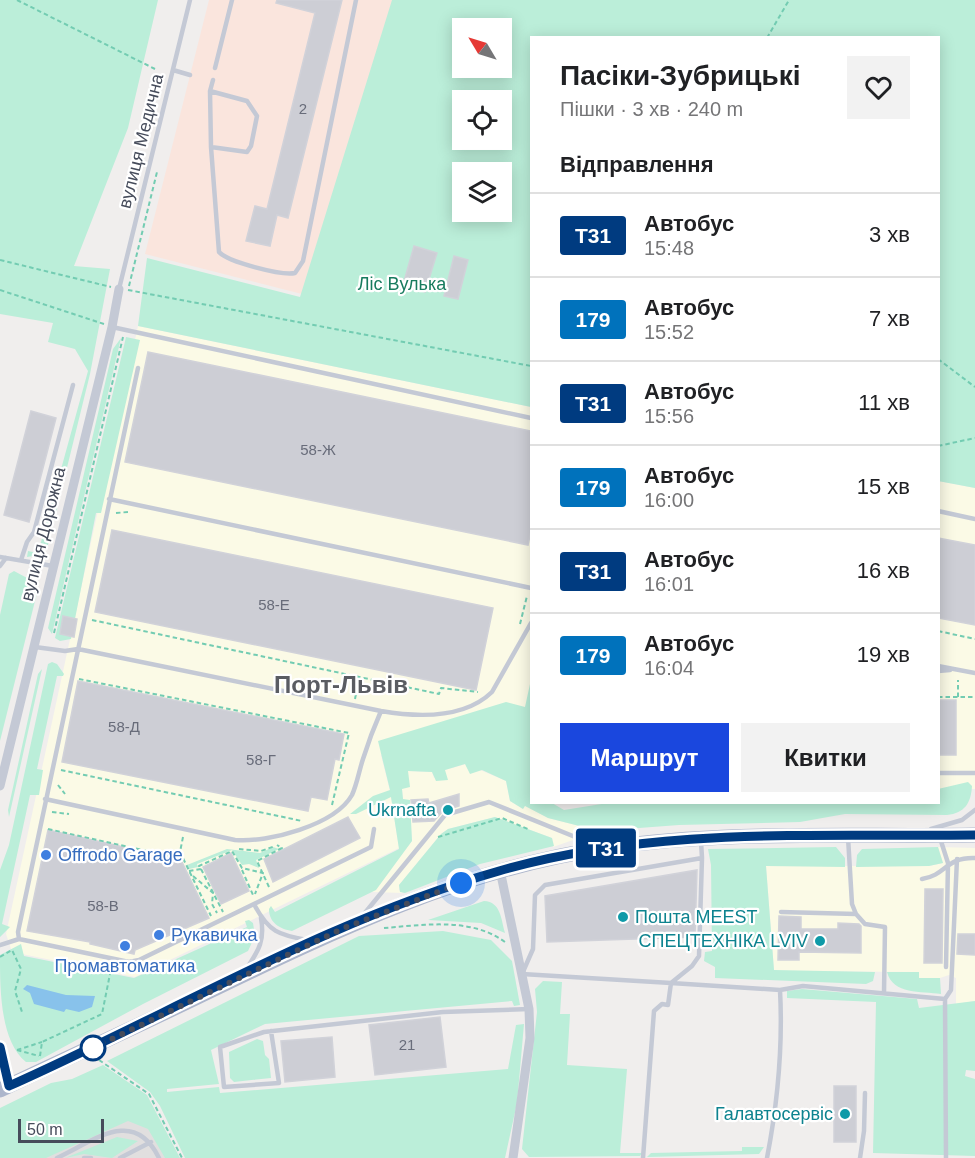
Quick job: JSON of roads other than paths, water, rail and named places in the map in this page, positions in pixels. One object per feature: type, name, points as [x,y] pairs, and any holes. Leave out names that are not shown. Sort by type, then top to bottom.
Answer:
[{"type":"main road","points":[[4,1088],[313,941],[359,921],[500,870],[603,848],[701,838],[847,834],[975,835]]},
{"type":"street","name":"вулиця Дорожна","points":[[0,786],[56,566],[112,327],[124,289]]},
{"type":"street","points":[[500,870],[529,1010],[530,1038],[513,1158]]},
{"type":"street","points":[[0,1047],[4,1088]]},
{"type":"lane","name":"вулиця Медична","points":[[124,289],[190,0]]},
{"type":"lane","points":[[216,68],[232,0]]},
{"type":"lane","points":[[213,80],[210,91],[211,147],[219,252],[232,260],[285,273],[295,273],[303,261],[356,0]]},
{"type":"lane","points":[[173,70],[190,75]]},
{"type":"lane","points":[[210,91],[247,101],[257,116],[251,147],[247,152],[211,147]]},
{"type":"lane","points":[[112,327],[530,418]]},
{"type":"lane","points":[[19,939],[18,932],[45,799],[138,368]]},
{"type":"lane","points":[[21,560],[27,542],[34,532],[73,385]]},
{"type":"lane","points":[[109,499],[530,588]]},
{"type":"lane","points":[[940,511],[975,519]]},
{"type":"lane","points":[[0,566],[3,557],[56,566]]},
{"type":"lane","points":[[35,647],[65,651],[78,649],[420,717],[456,709],[485,698],[492,692],[530,625]]},
{"type":"lane","points":[[940,666],[975,674]]},
{"type":"lane","points":[[940,671],[957,670]]},
{"type":"lane","points":[[45,799],[235,840],[255,840],[289,833],[326,819],[342,808],[352,794],[381,711]]},
{"type":"lane","points":[[940,773],[975,773]]},
{"type":"lane","points":[[359,921],[445,815],[489,802],[603,848]]},
{"type":"lane","points":[[913,834],[962,820],[975,810]]},
{"type":"lane","points":[[0,945],[19,939],[129,962],[139,960],[255,906],[371,847],[374,829]]},
{"type":"lane","points":[[847,834],[852,904],[856,914],[866,924],[885,927],[884,993]]},
{"type":"lane","points":[[940,835],[948,863],[946,967]]},
{"type":"lane","points":[[644,1158],[654,1011],[662,1004],[668,1005],[671,983],[692,966],[699,956],[701,838]]},
{"type":"lane","points":[[702,858],[545,885],[539,888],[535,895],[533,950],[522,974],[780,990],[803,986],[945,999]]},
{"type":"lane","points":[[922,879],[934,877],[948,863],[957,859],[975,858]]},
{"type":"lane","points":[[946,1158],[945,999],[951,990],[957,859]]},
{"type":"lane","points":[[241,976],[261,948],[264,933],[255,906]]},
{"type":"lane","points":[[781,912],[856,914]]},
{"type":"lane","points":[[260,916],[271,929],[282,936],[313,941]]},
{"type":"lane","points":[[767,1158],[775,1120],[783,1044],[780,990]]},
{"type":"lane","points":[[271,1031],[279,1083],[224,1087],[220,1047],[271,1031],[442,1012],[529,1010]]},
{"type":"lane","points":[[860,1158],[864,1131],[865,1093]]},
{"type":"lane","points":[[57,1158],[120,1130],[138,1132],[151,1142],[159,1158]]},
{"type":"lane","points":[[120,1158],[151,1142]]},
{"type":"lane","points":[[84,1158],[91,1158]]},
{"type":"water","points":[[27,985],[66,995],[95,996],[92,1007],[79,1012],[66,1009],[64,1012],[34,1004],[30,993],[23,989]]},
{"type":"place","name":"Ukrnafta","points":[[448,810]]},
{"type":"place","name":"Offrodo Garage","points":[[46,855]]},
{"type":"place","name":"Пошта MEEST","points":[[623,917]]},
{"type":"place","name":"Рукавичка","points":[[159,935]]},
{"type":"place","name":"СПЕЦТЕХНІКА LVIV","points":[[820,941]]},
{"type":"place","name":"Промавтоматика","points":[[125,946]]},
{"type":"place","name":"Галавтосервіс","points":[[845,1114]]},
{"type":"district","name":"Порт-Львів","points":[[341,685]]},
{"type":"park label","name":"Ліс Вулька","points":[[402,284]]}]
